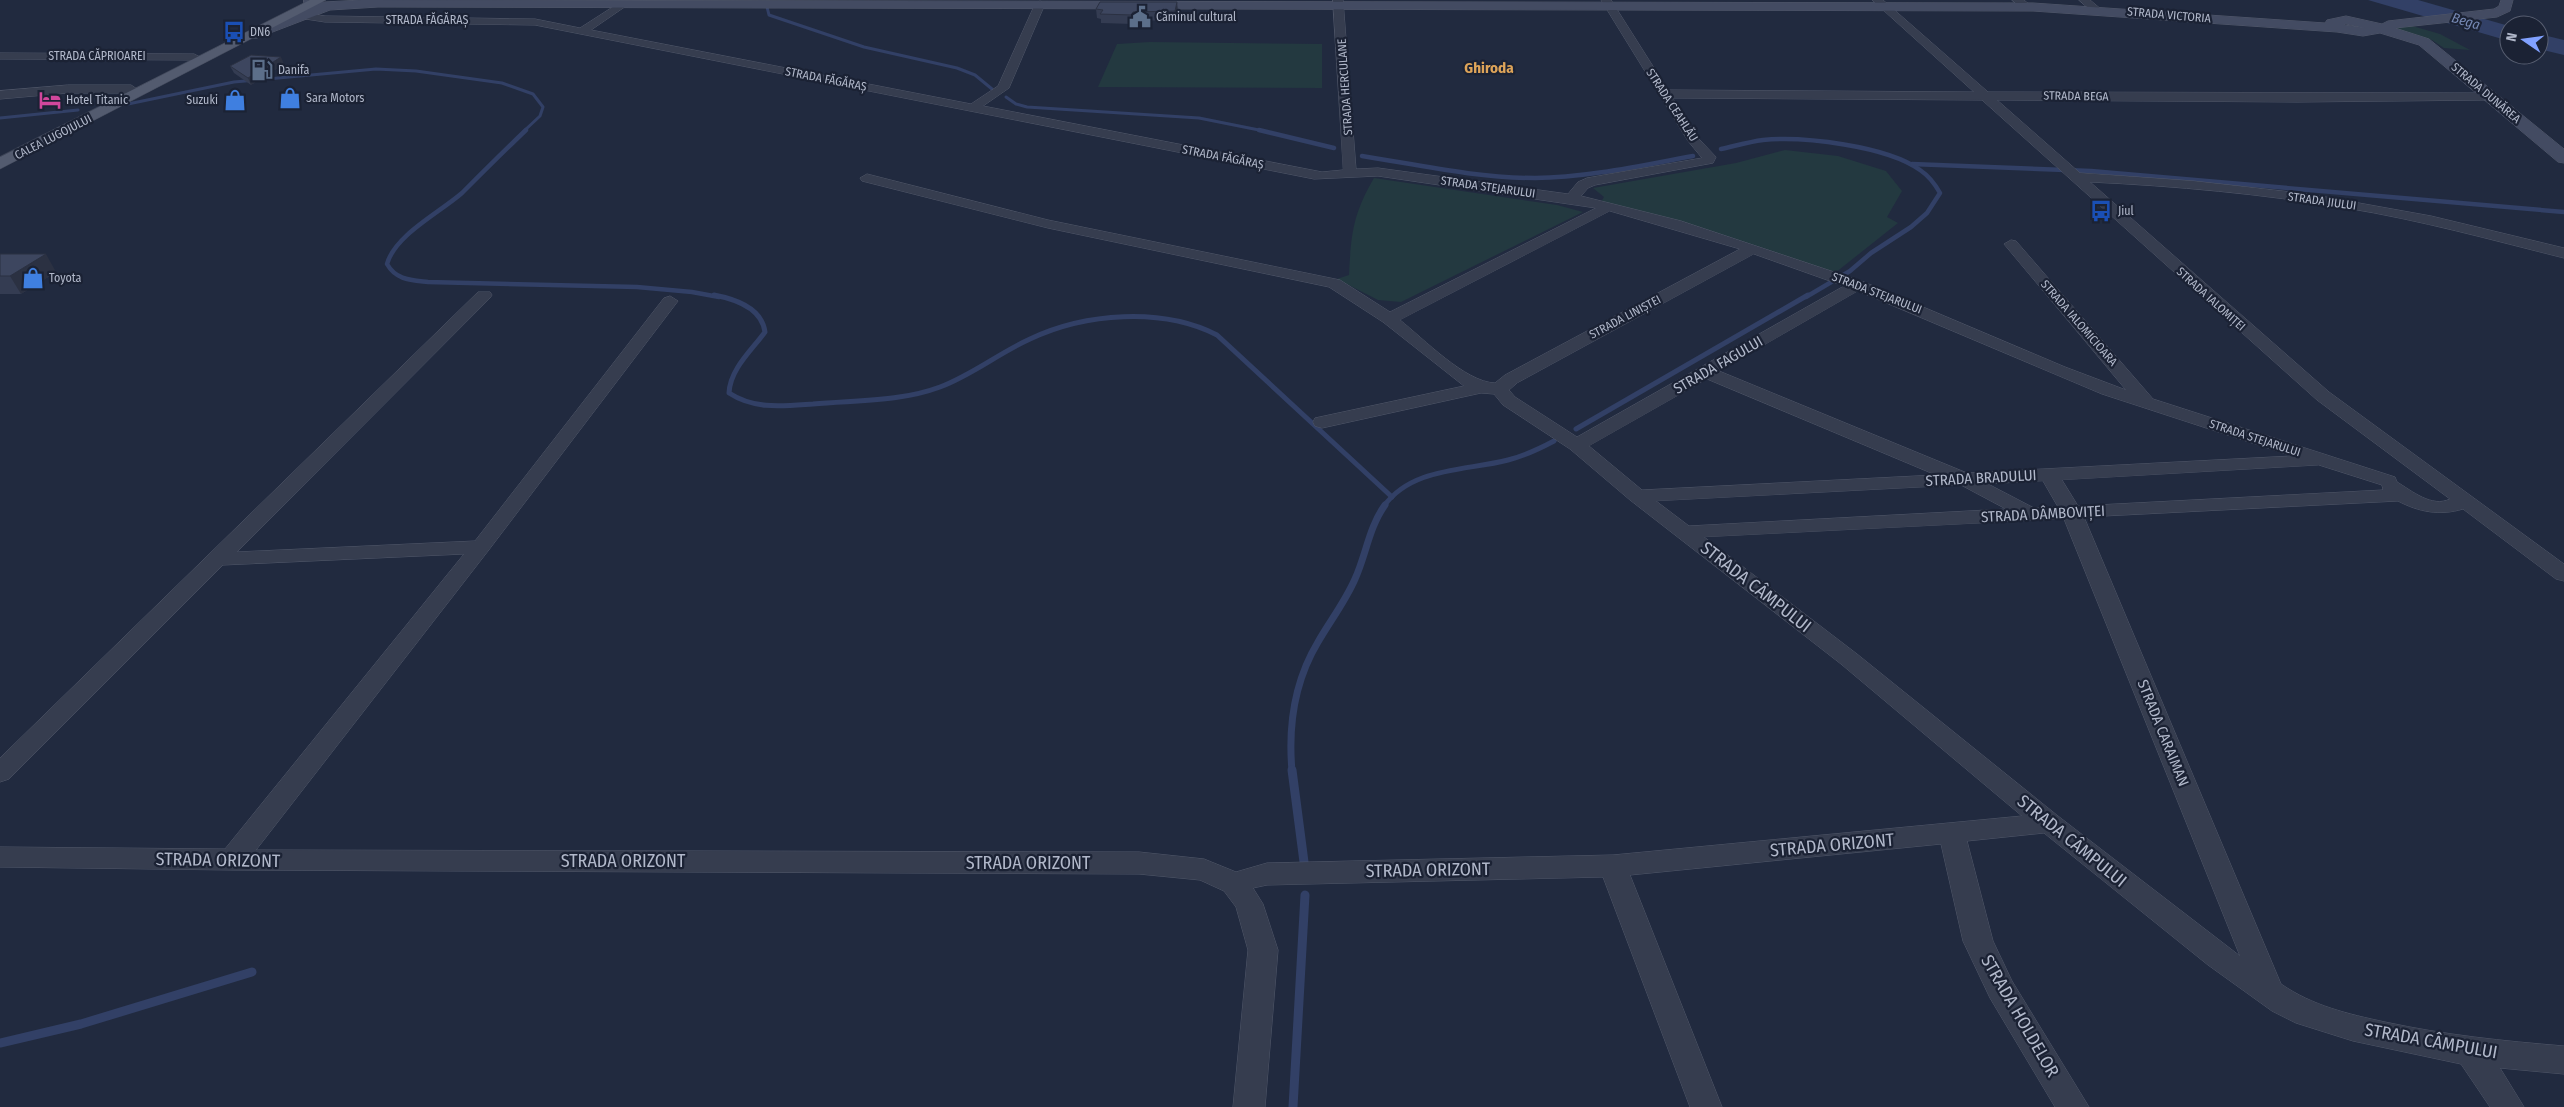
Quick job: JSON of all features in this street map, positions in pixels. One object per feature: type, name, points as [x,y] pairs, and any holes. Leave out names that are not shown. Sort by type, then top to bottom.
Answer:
[{"type":"main road","name":"CALEA LUGOJULUI","points":[[0,164],[315,2]]},
{"type":"main road","name":"CALEA LUGOJULUI","points":[[0,155],[194,57],[315,2]]},
{"type":"street","name":"STRADA VICTORIA","points":[[252,35],[299,15],[315,2],[349,0]]},
{"type":"street","name":"STRADA VICTORIA","points":[[360,0],[378,3]]},
{"type":"street","points":[[2084,0],[2097,10]]},
{"type":"street","points":[[2373,27],[2392,24],[2405,28],[2493,14],[2505,8],[2507,0]]},
{"type":"street","name":"STRADA VICTORIA","points":[[315,2],[622,4],[755,4],[778,2],[2022,3],[2311,25],[2336,26],[2346,20],[2373,27]]},
{"type":"street","points":[[971,109],[1003,88],[1048,3]]},
{"type":"street","name":"STRADA HERCULANE","points":[[1339,3],[1350,173]]},
{"type":"street","name":"STRADA CEAHLĂU","points":[[1572,199],[1583,185],[1592,180],[1708,160],[1709,157],[1694,141],[1608,3]]},
{"type":"street","name":"STRADA IALOMIȚEI","points":[[1880,3],[1986,95],[2286,365],[2432,477],[2564,574]]},
{"type":"street","points":[[583,30],[622,4]]},
{"type":"street","name":"STRADA FĂGĂRAȘ","points":[[299,15],[324,19],[516,20],[583,30],[971,109],[1314,175],[1332,176],[1350,173]]},
{"type":"street","name":"STRADA DUNĂREA","points":[[2373,27],[2405,28],[2564,158]]},
{"type":"street","name":"STRADA CĂPRIOAREI","points":[[0,56],[194,57]]},
{"type":"street","points":[[0,94],[68,89],[132,89]]},
{"type":"street","name":"STRADA BEGA","points":[[1665,94],[2297,98],[2488,96]]},
{"type":"street","name":"STRADA STEJARULUI","points":[[1350,173],[1378,172],[1610,206],[1753,248],[1912,306],[2059,371],[2147,403],[2324,460],[2394,488],[2420,503],[2441,507],[2457,506],[2463,500]]},
{"type":"street","name":"STRADA JIULUI","points":[[2071,172],[2209,186],[2346,204],[2424,218],[2564,253]]},
{"type":"street","name":"STRADA CÂMPULUI","points":[[867,178],[1048,224],[1175,252],[1320,279],[1334,283],[1352,292],[1389,319],[1462,378],[1490,389],[1577,445],[1637,496],[1849,659],[2049,823],[2218,957],[2270,994],[2307,1014],[2344,1025],[2471,1052],[2564,1060]]},
{"type":"street","points":[[1389,319],[1610,206]]},
{"type":"street","name":"STRADA IALOMICIOARA","points":[[2010,244],[2147,403]]},
{"type":"street","name":"STRADA LINIȘTEI","points":[[1490,389],[1753,248]]},
{"type":"street","name":"STRADA FAGULUI","points":[[1577,445],[1706,372],[1854,284]]},
{"type":"street","points":[[0,773],[484,295]]},
{"type":"street","points":[[232,860],[481,547],[670,301]]},
{"type":"street","points":[[1706,372],[1964,479],[2030,514]]},
{"type":"street","points":[[1322,422],[1490,389]]},
{"type":"street","name":"STRADA BRADULUI","points":[[1637,496],[2324,460]]},
{"type":"street","points":[[2394,488],[2393,474],[2410,472],[2432,477]]},
{"type":"street","name":"STRADA CARAIMAN","points":[[2049,474],[2072,512],[2270,994]]},
{"type":"street","name":"STRADA DÂMBOVIȚEI","points":[[1684,532],[2072,512],[2394,488]]},
{"type":"street","points":[[216,559],[481,547]]},
{"type":"street","name":"STRADA ORIZONT","points":[[0,857],[232,860],[1139,863],[1204,870],[1234,883],[1266,874],[1613,866],[2049,823]]},
{"type":"street","name":"STRADA HOLDELOR","points":[[1952,834],[1978,940],[2001,989],[2073,1107]]},
{"type":"street","points":[[1613,866],[1706,1107]]},
{"type":"street","points":[[1234,883],[1248,904],[1263,950],[1249,1107]]},
{"type":"street","points":[[2471,1052],[2508,1107]]},
{"type":"shaded area","points":[[2409,25],[2440,34],[2470,50],[2444,48],[2432,40],[2390,28]]},
{"type":"shaded area","points":[[1150,42],[1322,44],[1322,88],[1098,87],[1117,44]]},
{"type":"shaded area","points":[[1785,150],[1838,156],[1886,171],[1902,191],[1887,217],[1898,223],[1835,273],[1654,215],[1601,202],[1604,197],[1593,188],[1736,163]]},
{"type":"shaded area","points":[[1374,178],[1557,205],[1583,212],[1401,302],[1378,300],[1337,279],[1349,275],[1354,225],[1357,214]]},
{"type":"water","name":"Bega","points":[[2368,0],[2418,0],[2499,23],[2499,38]]},
{"type":"water","points":[[2549,36],[2564,40],[2564,55],[2549,51]]},
{"type":"building","points":[[1100,2],[1177,2],[1175,11],[1133,12],[1132,15],[1100,14],[1103,10],[1096,9]]},
{"type":"building","points":[[251,55],[281,57],[248,78],[230,66]]},
{"type":"building","points":[[0,254],[46,254],[10,276],[0,276]]},
{"type":"waterway","points":[[767,7],[769,15],[864,47],[957,68],[975,75],[992,89]]},
{"type":"waterway","points":[[128,104],[234,82],[376,69],[416,71],[502,83],[533,94],[543,107],[540,116],[524,131]]},
{"type":"waterway","points":[[1006,97],[1016,104],[1027,107],[1199,118],[1259,130]]},
{"type":"waterway","points":[[0,118],[78,110]]},
{"type":"waterway","points":[[526,130],[462,193],[419,225],[399,243],[387,264],[395,273],[404,278],[428,282],[637,287],[692,292],[719,297]]},
{"type":"waterway","points":[[1259,130],[1264,131]]},
{"type":"waterway","points":[[1259,130],[1334,148]]},
{"type":"waterway","points":[[1721,149],[1757,141],[1780,139],[1844,144],[1887,155],[1905,162],[1920,170],[1932,180],[1940,193],[1927,213],[1911,227],[1871,253],[1850,271],[1806,297]]},
{"type":"waterway","points":[[1362,156],[1492,176],[1535,178],[1574,176],[1693,156]]},
{"type":"waterway","points":[[1912,164],[2091,171],[2564,212]]},
{"type":"waterway","points":[[714,295],[739,302],[753,311],[759,317],[765,332],[737,368],[730,384],[729,393],[749,402],[770,406],[877,400],[925,392],[952,382],[1030,339],[1075,323],[1099,319],[1148,317],[1172,320],[1195,326],[1217,335],[1392,497]]},
{"type":"waterway","points":[[1576,429],[1808,295]]},
{"type":"waterway","points":[[1384,506],[1396,493],[1424,477],[1514,458],[1554,441]]},
{"type":"waterway","points":[[1292,771],[1292,721],[1303,673],[1318,642],[1351,587],[1359,570],[1375,522],[1385,505]]},
{"type":"waterway","points":[[1292,770],[1304,862]]},
{"type":"waterway","points":[[1293,1107],[1305,895]]},
{"type":"waterway","points":[[0,1043],[81,1024],[252,972]]},
{"type":"place","name":"Căminul cultural","points":[[1140,17]]},
{"type":"place","name":"DN6","points":[[234,32]]},
{"type":"place","name":"Danifa","points":[[262,70]]},
{"type":"place","name":"Sara Motors","points":[[290,98]]},
{"type":"place","name":"Hotel Titanic","points":[[50,100]]},
{"type":"place","name":"Suzuki","points":[[235,100]]},
{"type":"place","name":"Jiul","points":[[2101,211]]},
{"type":"place","name":"Toyota","points":[[33,278]]},
{"type":"district","name":"Ghiroda","points":[[1489,68]]}]
